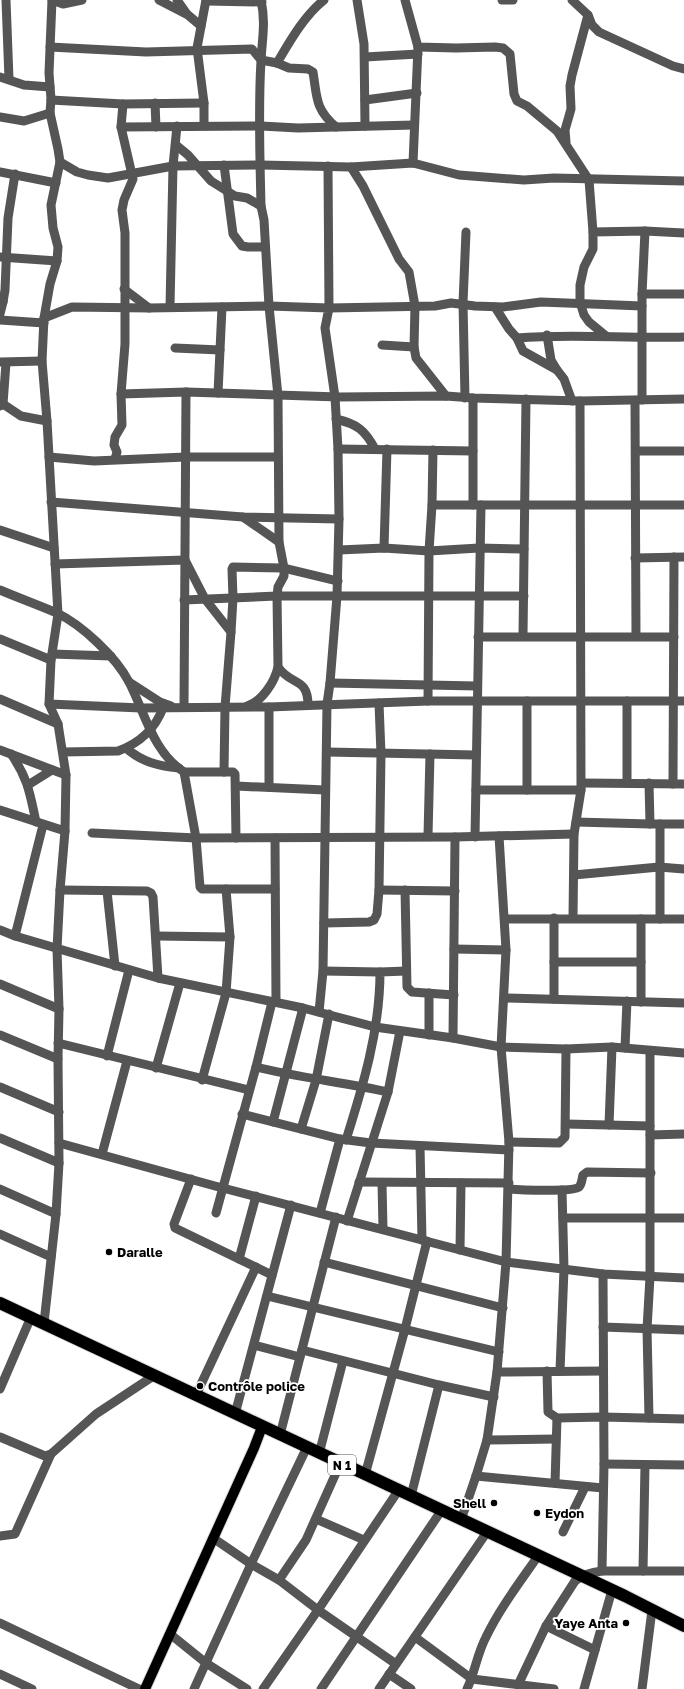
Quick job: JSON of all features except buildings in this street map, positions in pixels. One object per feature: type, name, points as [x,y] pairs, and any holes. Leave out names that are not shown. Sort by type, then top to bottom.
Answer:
[{"type":"highway","name":"N 1","points":[[0,1303],[307,1447],[340,1464],[612,1590],[684,1626]]},
{"type":"main road","points":[[145,1689],[254,1448],[262,1427]]},
{"type":"street","points":[[6,0],[4,78],[24,84],[50,87]]},
{"type":"street","points":[[44,1323],[56,1214],[59,1163],[58,1043],[60,1009],[57,949],[65,831],[66,775],[58,724],[49,704],[51,657],[58,614],[47,421],[42,361],[44,321],[50,284],[57,261],[58,247],[53,228],[51,205],[60,162],[50,113],[51,100],[49,74],[52,2],[82,0]]},
{"type":"street","points":[[159,0],[188,15],[201,26]]},
{"type":"street","points":[[177,0],[188,15]]},
{"type":"street","points":[[204,125],[204,103],[198,49],[206,0],[262,1],[265,13],[261,60],[261,206],[264,220],[278,396],[279,542],[284,576],[278,587],[277,596],[278,667],[276,676],[268,690],[251,705],[244,707]]},
{"type":"street","points":[[277,63],[298,30],[316,6],[324,0]]},
{"type":"street","points":[[357,0],[363,31],[365,57],[365,126]]},
{"type":"street","points":[[405,0],[418,50],[413,163]]},
{"type":"street","points":[[502,0],[513,0]]},
{"type":"street","points":[[572,0],[588,15],[592,25],[599,32],[674,66],[684,69]]},
{"type":"street","points":[[566,144],[564,130],[571,109],[570,86],[575,58],[588,15]]},
{"type":"street","points":[[50,47],[146,52],[198,49],[217,51],[252,49],[261,60],[277,63],[289,68],[308,68],[313,72],[318,105],[327,119],[336,127]]},
{"type":"street","points":[[365,57],[418,50],[503,48],[510,54],[514,94],[517,101],[544,119],[557,131],[589,180],[593,249],[584,267],[580,286],[580,302],[584,314],[589,322],[606,336]]},
{"type":"street","points":[[365,100],[417,93]]},
{"type":"street","points":[[51,100],[123,104],[204,103]]},
{"type":"street","points":[[155,103],[156,127]]},
{"type":"street","points":[[115,459],[117,452],[114,445],[115,437],[122,425],[121,394],[125,344],[125,233],[122,210],[124,200],[133,183],[121,127],[123,104]]},
{"type":"street","points":[[0,116],[24,121],[50,113]]},
{"type":"street","points":[[121,127],[204,125],[298,128],[414,125]]},
{"type":"street","points":[[170,307],[173,166],[178,126]]},
{"type":"street","points":[[176,145],[188,155],[211,181],[227,192],[235,196],[246,198],[261,206]]},
{"type":"street","points":[[60,162],[77,172],[108,178],[131,175],[173,166],[260,165],[351,167],[413,163],[459,175],[524,180],[554,178],[684,181]]},
{"type":"street","points":[[224,165],[233,234],[236,241],[242,246],[265,246]]},
{"type":"street","points":[[319,1012],[323,971],[327,704],[337,596],[339,550],[338,449],[335,397],[325,339],[325,328],[329,308],[328,166]]},
{"type":"street","points":[[351,167],[363,186],[399,259],[409,272],[415,306],[414,347],[416,358],[446,396]]},
{"type":"street","points":[[0,172],[56,183]]},
{"type":"street","points":[[0,314],[1,301],[5,290],[3,257],[15,174]]},
{"type":"street","points":[[0,211],[10,210]]},
{"type":"street","points":[[593,232],[645,231],[684,233]]},
{"type":"street","points":[[636,636],[636,452],[642,338],[642,294],[645,231]]},
{"type":"street","points":[[466,232],[463,304],[479,548],[475,837]]},
{"type":"street","points":[[3,257],[57,261]]},
{"type":"street","points":[[124,289],[149,308]]},
{"type":"street","points":[[642,294],[684,294]]},
{"type":"street","points":[[0,320],[44,321],[69,307],[149,308],[270,306],[329,308],[463,304],[495,307],[541,302],[580,302],[642,306]]},
{"type":"street","points":[[218,393],[222,306]]},
{"type":"street","points":[[495,307],[517,338],[523,351],[557,370]]},
{"type":"street","points":[[517,338],[546,335],[642,338],[684,337]]},
{"type":"street","points":[[546,335],[551,360],[564,379],[576,401],[581,505],[582,786],[574,834],[572,918]]},
{"type":"street","points":[[382,345],[414,347]]},
{"type":"street","points":[[175,348],[220,350]]},
{"type":"street","points":[[42,361],[3,362],[2,401],[21,416],[47,421]]},
{"type":"street","points":[[121,394],[186,392],[335,397],[446,396],[576,401],[684,399]]},
{"type":"street","points":[[184,708],[186,392]]},
{"type":"street","points":[[523,636],[526,399]]},
{"type":"street","points":[[336,419],[356,426],[370,440],[375,449]]},
{"type":"street","points":[[338,449],[473,451]]},
{"type":"street","points":[[384,548],[387,449]]},
{"type":"street","points":[[428,701],[428,551],[432,505],[433,450]]},
{"type":"street","points":[[636,452],[684,452]]},
{"type":"street","points":[[49,457],[94,461],[186,457],[278,457]]},
{"type":"street","points":[[51,502],[185,511],[243,517],[279,516],[339,519]]},
{"type":"street","points":[[432,505],[684,505]]},
{"type":"street","points":[[243,517],[279,542]]},
{"type":"street","points":[[0,530],[54,548]]},
{"type":"street","points":[[339,550],[384,548],[428,551],[479,548],[524,549]]},
{"type":"street","points":[[635,558],[684,557]]},
{"type":"street","points":[[673,784],[672,701],[674,558]]},
{"type":"street","points":[[55,564],[185,560]]},
{"type":"street","points":[[185,560],[205,599],[231,632]]},
{"type":"street","points":[[224,772],[225,707],[233,598],[233,567],[284,568],[338,581]]},
{"type":"street","points":[[0,590],[58,614],[94,640],[110,656],[129,682],[156,743],[181,770],[196,838],[200,887],[202,889],[274,889]]},
{"type":"street","points":[[184,600],[277,596],[524,596]]},
{"type":"street","points":[[478,636],[674,637]]},
{"type":"street","points":[[0,639],[51,657],[110,656]]},
{"type":"street","points":[[278,667],[283,674],[305,688],[308,694],[308,705]]},
{"type":"street","points":[[129,682],[160,702],[174,708]]},
{"type":"street","points":[[330,683],[477,686]]},
{"type":"street","points":[[0,699],[58,724]]},
{"type":"street","points":[[49,704],[141,708],[184,708],[269,707],[428,701],[684,701]]},
{"type":"street","points":[[527,701],[527,790]]},
{"type":"street","points":[[627,701],[627,783]]},
{"type":"street","points":[[324,924],[369,922],[374,920],[377,914],[379,890],[381,754],[379,703]]},
{"type":"street","points":[[269,707],[270,786]]},
{"type":"street","points":[[63,752],[118,751],[126,748],[150,731],[159,718],[163,708]]},
{"type":"street","points":[[126,748],[134,756],[155,765],[181,770],[233,772],[235,774],[236,786],[236,838]]},
{"type":"street","points":[[0,750],[66,775]]},
{"type":"street","points":[[327,752],[476,755]]},
{"type":"street","points":[[11,754],[23,773],[28,785],[39,823],[15,936]]},
{"type":"street","points":[[428,836],[430,754]]},
{"type":"street","points":[[28,785],[52,770]]},
{"type":"street","points":[[476,790],[527,790],[627,783],[684,784]]},
{"type":"street","points":[[649,783],[650,824]]},
{"type":"street","points":[[236,786],[270,786],[325,790]]},
{"type":"street","points":[[0,810],[65,831]]},
{"type":"street","points":[[576,822],[684,824]]},
{"type":"street","points":[[660,824],[660,919]]},
{"type":"street","points":[[92,833],[196,838],[475,837],[574,834]]},
{"type":"street","points":[[460,1520],[487,1440],[498,1372],[506,1262],[509,1146],[501,1047],[505,998],[506,950],[499,836]]},
{"type":"street","points":[[453,1038],[454,837]]},
{"type":"street","points":[[216,1213],[248,1090],[274,1002],[275,838]]},
{"type":"street","points":[[574,875],[659,867],[684,869]]},
{"type":"street","points":[[202,1080],[226,992],[230,937],[226,889]]},
{"type":"street","points":[[60,890],[147,891],[151,893],[153,897],[158,978]]},
{"type":"street","points":[[379,890],[454,891]]},
{"type":"street","points":[[405,890],[407,988],[412,992],[454,995]]},
{"type":"street","points":[[107,891],[115,966]]},
{"type":"street","points":[[554,918],[554,999]]},
{"type":"street","points":[[505,919],[572,918],[684,920]]},
{"type":"street","points":[[641,919],[641,1002]]},
{"type":"street","points":[[0,930],[57,949],[158,978],[303,1008],[375,1027],[429,1036],[453,1038],[501,1047],[566,1049],[612,1047],[684,1053]]},
{"type":"street","points":[[156,936],[230,937]]},
{"type":"street","points":[[454,949],[506,950]]},
{"type":"street","points":[[554,962],[641,962]]},
{"type":"street","points":[[107,1056],[129,970]]},
{"type":"street","points":[[323,971],[406,971]]},
{"type":"street","points":[[320,1213],[343,1139],[363,1086],[375,1027],[380,972]]},
{"type":"street","points":[[156,1068],[180,983]]},
{"type":"street","points":[[0,984],[60,1009]]},
{"type":"street","points":[[429,993],[429,1036]]},
{"type":"street","points":[[505,998],[684,1003]]},
{"type":"street","points":[[625,1048],[627,1001]]},
{"type":"street","points":[[274,1122],[303,1008]]},
{"type":"street","points":[[301,1129],[316,1080],[329,1014]]},
{"type":"street","points":[[347,1221],[388,1092],[400,1031]]},
{"type":"street","points":[[0,1035],[58,1060]]},
{"type":"street","points":[[58,1043],[202,1080],[248,1090]]},
{"type":"street","points":[[609,1125],[612,1047]]},
{"type":"street","points":[[242,1114],[343,1139],[371,1143],[420,1146],[509,1146],[559,1143],[565,1137],[566,1124],[566,1049]]},
{"type":"street","points":[[649,1418],[646,1329],[650,1277],[650,1051]]},
{"type":"street","points":[[102,1154],[126,1061]]},
{"type":"street","points":[[256,1067],[316,1080],[363,1086],[388,1092]]},
{"type":"street","points":[[0,1087],[59,1112]]},
{"type":"street","points":[[566,1124],[609,1125],[684,1134]]},
{"type":"street","points":[[0,1138],[59,1163]]},
{"type":"street","points":[[59,1143],[223,1188],[506,1262],[603,1274],[684,1278]]},
{"type":"street","points":[[365,1475],[405,1329],[416,1285],[424,1240],[420,1146]]},
{"type":"street","points":[[359,1182],[461,1183],[562,1190],[579,1187],[583,1175],[587,1172],[651,1174]]},
{"type":"street","points":[[191,1179],[174,1224],[175,1228],[272,1275]]},
{"type":"street","points":[[382,1182],[383,1230]]},
{"type":"street","points":[[460,1250],[461,1183]]},
{"type":"street","points":[[0,1189],[56,1214]]},
{"type":"street","points":[[560,1371],[564,1269],[562,1190]]},
{"type":"street","points":[[239,1259],[256,1196]]},
{"type":"street","points":[[235,1414],[291,1205]]},
{"type":"street","points":[[280,1435],[336,1217]]},
{"type":"street","points":[[563,1218],[684,1218]]},
{"type":"street","points":[[0,1234],[51,1257]]},
{"type":"street","points":[[324,1262],[503,1308]]},
{"type":"street","points":[[196,1395],[256,1267]]},
{"type":"street","points":[[602,1571],[604,1464],[603,1274]]},
{"type":"street","points":[[267,1296],[499,1352]]},
{"type":"street","points":[[0,1388],[31,1317]]},
{"type":"street","points":[[604,1327],[684,1330]]},
{"type":"street","points":[[254,1345],[343,1361],[494,1397]]},
{"type":"street","points":[[319,1454],[343,1361]]},
{"type":"street","points":[[498,1372],[603,1371]]},
{"type":"street","points":[[548,1372],[547,1407],[548,1412],[556,1418],[603,1417],[684,1420]]},
{"type":"street","points":[[0,1437],[38,1454],[45,1456],[51,1454],[96,1414],[154,1376]]},
{"type":"street","points":[[411,1496],[439,1385]]},
{"type":"street","points":[[555,1483],[556,1418]]},
{"type":"street","points":[[487,1440],[556,1439]]},
{"type":"street","points":[[194,1689],[251,1564],[307,1447]]},
{"type":"street","points":[[0,1536],[15,1534],[51,1454]]},
{"type":"street","points":[[279,1580],[300,1549],[316,1519],[340,1464]]},
{"type":"street","points":[[604,1464],[684,1465]]},
{"type":"street","points":[[643,1571],[645,1465]]},
{"type":"street","points":[[476,1476],[603,1488]]},
{"type":"street","points":[[563,1532],[585,1487]]},
{"type":"street","points":[[262,1689],[318,1610],[398,1491]]},
{"type":"street","points":[[321,1689],[441,1511]]},
{"type":"street","points":[[316,1519],[364,1540]]},
{"type":"street","points":[[379,1689],[487,1532]]},
{"type":"street","points":[[213,1538],[251,1564],[279,1580],[318,1610],[396,1664]]},
{"type":"street","points":[[467,1689],[486,1636],[538,1556]]},
{"type":"street","points":[[518,1685],[546,1626],[575,1581],[581,1576],[592,1572],[602,1571],[684,1571]]},
{"type":"street","points":[[584,1689],[612,1590]]},
{"type":"street","points":[[642,1689],[652,1610]]},
{"type":"street","points":[[0,1623],[139,1689]]},
{"type":"street","points":[[546,1626],[595,1650]]},
{"type":"street","points":[[170,1634],[206,1663],[247,1689]]},
{"type":"street","points":[[414,1637],[472,1678],[554,1689]]},
{"type":"street","points":[[0,1674],[32,1689]]},
{"type":"street","points":[[389,1674],[411,1689]]},
{"type":"place","name":"Daralle","points":[[109,1252]]},
{"type":"place","name":"Contrôle police","points":[[200,1386]]},
{"type":"place","name":"Shell","points":[[494,1503]]},
{"type":"place","name":"Eydon","points":[[537,1513]]},
{"type":"place","name":"Yaye Anta","points":[[626,1623]]}]
